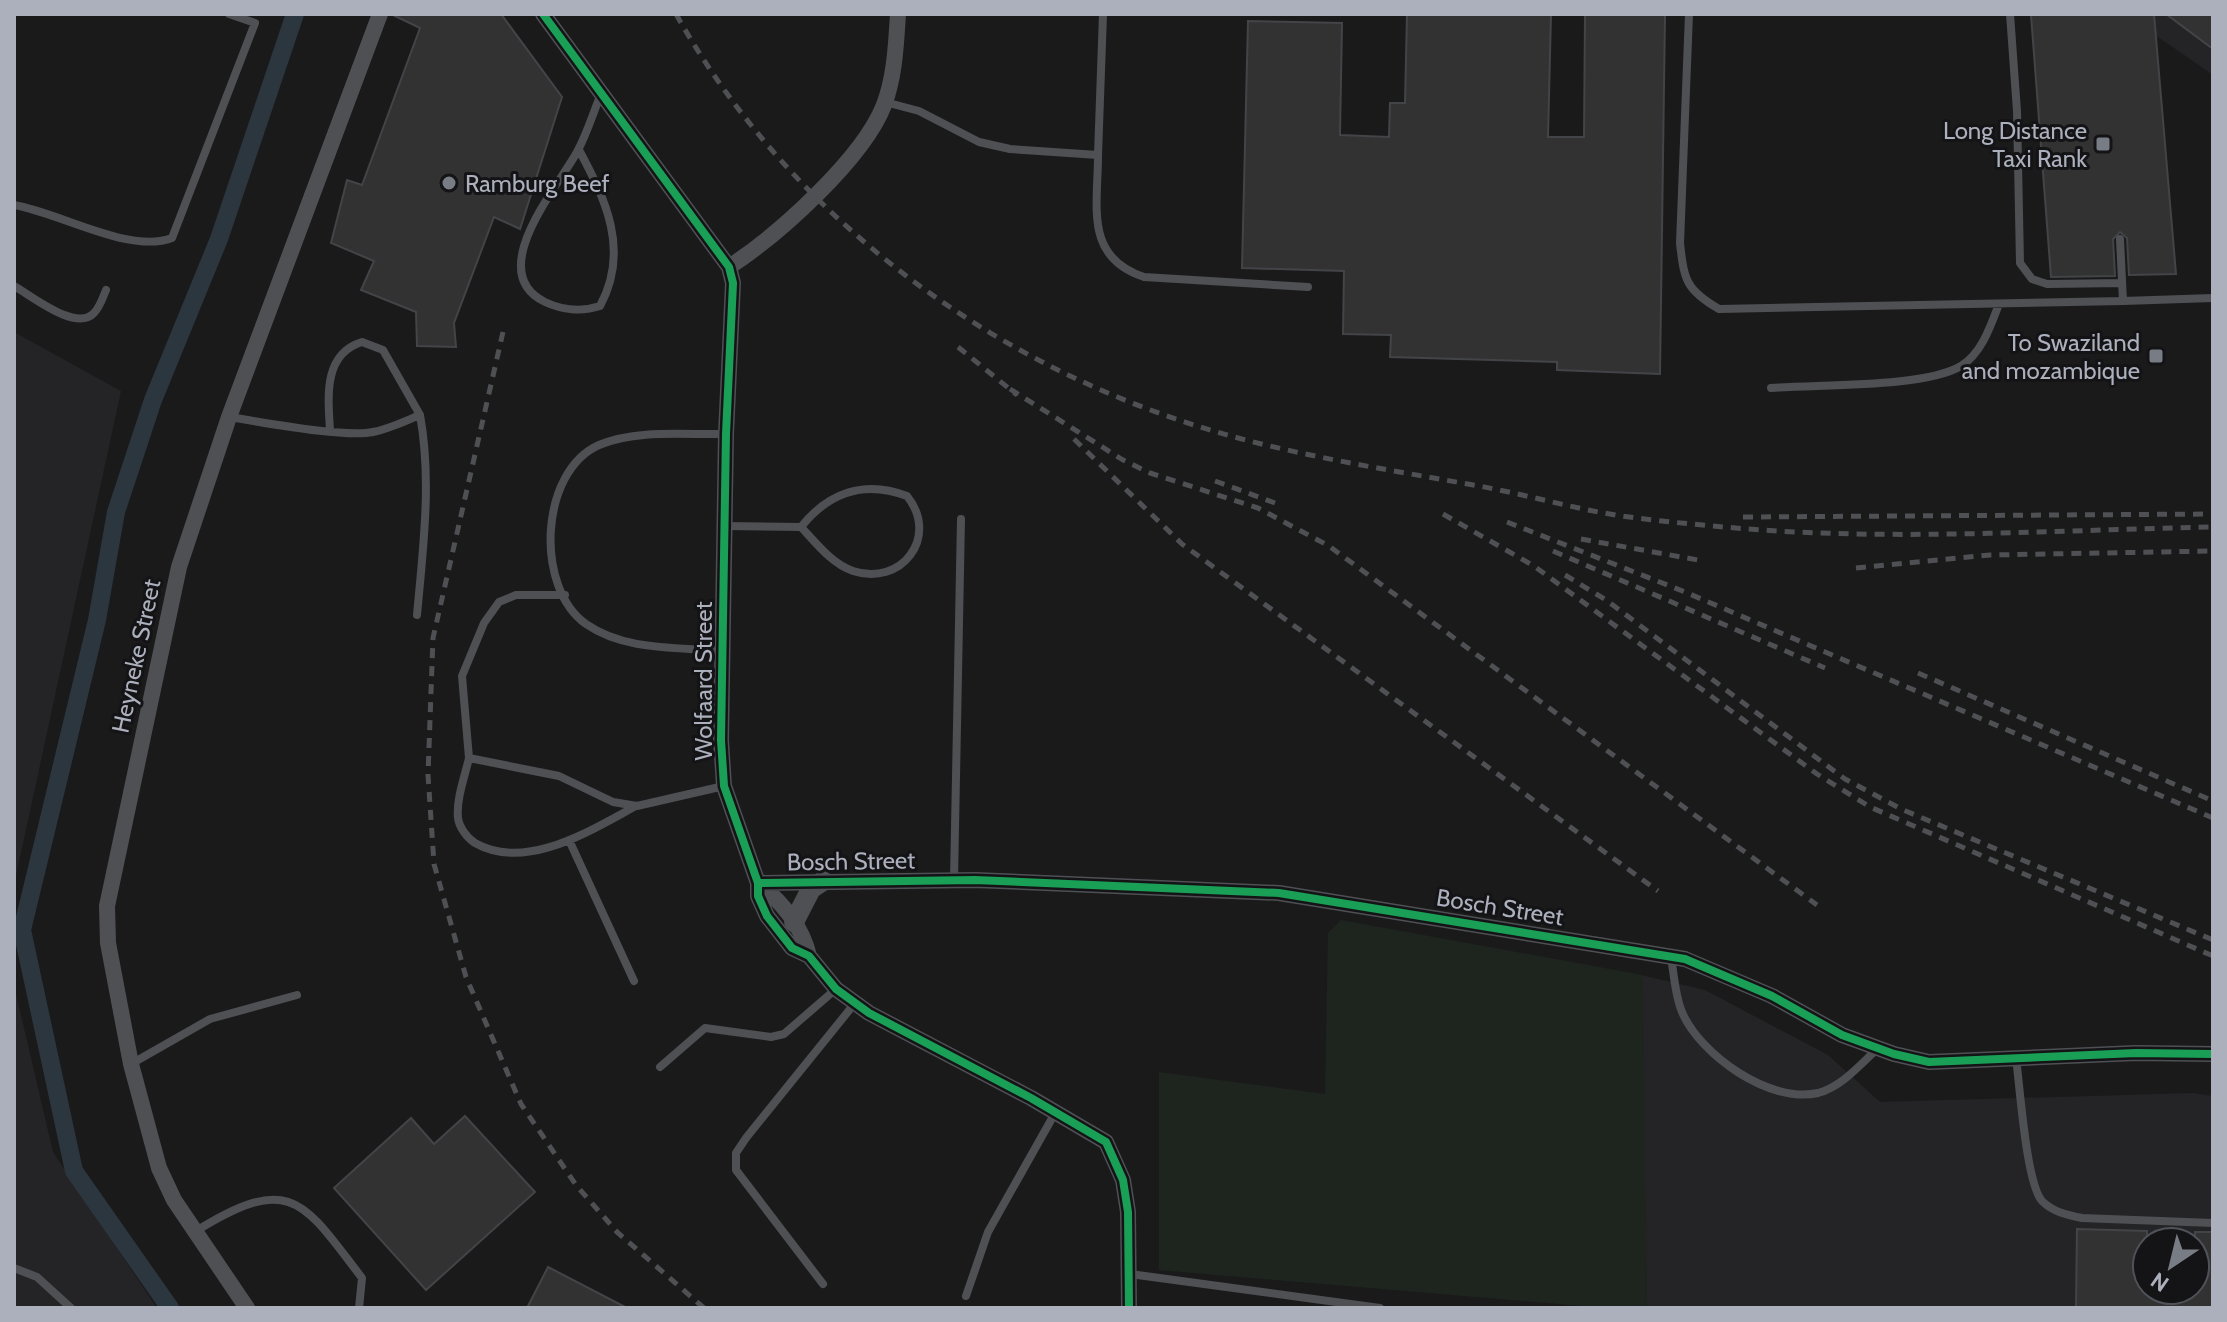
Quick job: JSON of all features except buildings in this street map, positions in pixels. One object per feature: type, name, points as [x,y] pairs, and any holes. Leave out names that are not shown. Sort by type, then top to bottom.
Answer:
[{"type":"street","name":"Heyneke Street","points":[[242,1306],[174,1200],[159,1168],[131,1064],[108,943],[107,906],[179,567],[229,417],[380,14]]},
{"type":"street","name":"Wolfaard Street","points":[[543,14],[729,267],[734,301],[726,434],[721,651],[724,786],[767,916],[792,948],[809,956],[836,989],[855,1003],[1106,1142],[1123,1180],[1128,1212],[1129,1308]]},
{"type":"street","points":[[729,267],[771,236],[857,150],[885,102],[892,76],[898,14]]},
{"type":"street","name":"Bosch Street","points":[[758,883],[954,880],[1279,893],[1671,957],[1712,967],[1877,1049],[1929,1062],[2152,1052],[2213,1054]]},
{"type":"street","points":[[794,922],[811,889],[823,881]]},
{"type":"street","name":"Wolfaard Street","points":[[758,883],[775,897],[794,922],[806,941],[809,956]]},
{"type":"lane","points":[[14,205],[44,210],[116,236],[156,244],[172,238],[256,18],[229,14]]},
{"type":"lane","points":[[1103,14],[1098,155],[1099,240],[1124,270],[1144,277],[1308,287]]},
{"type":"lane","points":[[1689,14],[1680,243],[1684,279],[1700,298],[1719,309],[2213,298]]},
{"type":"lane","points":[[2010,14],[2017,111],[2020,263],[2032,279],[2047,284],[2122,283]]},
{"type":"lane","points":[[579,150],[605,204],[616,254],[609,290],[600,306],[590,310],[559,308],[536,297],[525,279],[522,244],[579,150],[601,93]]},
{"type":"lane","points":[[885,102],[919,111],[979,142],[1010,149],[1098,155]]},
{"type":"lane","points":[[2120,239],[2123,301]]},
{"type":"lane","points":[[14,286],[73,319],[85,319],[96,312],[106,290]]},
{"type":"lane","points":[[1771,388],[1933,377],[1963,365],[1984,342],[1999,304]]},
{"type":"lane","points":[[330,430],[328,383],[342,352],[362,342],[383,350],[392,359],[420,415],[425,444],[417,615]]},
{"type":"lane","points":[[229,417],[372,433],[420,415]]},
{"type":"lane","points":[[721,651],[611,638],[583,622],[557,581],[549,543],[554,504],[573,464],[598,446],[629,437],[726,434]]},
{"type":"lane","points":[[724,526],[801,527],[832,559],[851,570],[873,575],[891,572],[907,562],[918,544],[921,523],[907,496],[877,487],[837,495],[825,502],[801,527]]},
{"type":"lane","points":[[954,880],[961,519]]},
{"type":"lane","points":[[565,595],[516,595],[499,602],[484,623],[462,676],[469,758],[458,820],[468,839],[485,848],[510,853],[569,840],[637,806],[724,786]]},
{"type":"lane","points":[[469,758],[559,776],[613,802],[637,806]]},
{"type":"lane","points":[[569,840],[634,981]]},
{"type":"lane","points":[[1671,957],[1681,1011],[1698,1039],[1716,1059],[1765,1085],[1799,1095],[1820,1092],[1845,1079],[1877,1049]]},
{"type":"lane","points":[[660,1067],[705,1028],[771,1037],[784,1034],[836,989]]},
{"type":"lane","points":[[131,1064],[210,1019],[297,995]]},
{"type":"lane","points":[[823,1284],[736,1170],[736,1153],[763,1114],[855,1003]]},
{"type":"lane","points":[[2016,1058],[2033,1185],[2047,1206],[2060,1213],[2082,1218],[2213,1223]]},
{"type":"lane","points":[[966,1296],[988,1232],[1055,1113]]},
{"type":"lane","points":[[196,1231],[229,1211],[273,1200],[298,1203],[317,1220],[362,1278],[359,1308]]},
{"type":"lane","points":[[14,1268],[37,1277],[71,1308]]},
{"type":"lane","points":[[1130,1274],[1380,1308]]},
{"type":"shaded area","points":[[2125,14],[2213,14],[2213,75]]},
{"type":"shaded area","points":[[14,332],[121,391],[14,885]]},
{"type":"shaded area","points":[[1341,920],[1643,975],[1647,1308],[1605,1308],[1159,1270],[1159,1072],[1325,1094],[1328,933]]},
{"type":"shaded area","points":[[1641,975],[1705,990],[1828,1055],[1880,1102],[2193,1093],[2213,1096],[2213,1308],[1647,1308]]},
{"type":"shaded area","points":[[14,985],[53,1152],[157,1308],[14,1308]]},
{"type":"waterway","points":[[170,1308],[74,1171],[22,930],[97,620],[116,512],[153,400],[219,239],[295,14]]},
{"type":"railway","points":[[676,14],[721,86],[774,152],[832,213],[896,268],[965,317],[1038,360],[1115,396],[1194,425],[1260,444],[1327,458],[1605,513],[1673,522],[1846,534],[2213,527]]},
{"type":"railway","points":[[503,332],[433,638],[428,775],[434,864],[466,977],[521,1104],[576,1185],[617,1232],[704,1308]]},
{"type":"railway","points":[[958,347],[1017,395]]},
{"type":"railway","points":[[1010,389],[1123,460],[1150,473],[1258,508],[1329,546],[1817,905]]},
{"type":"railway","points":[[1074,439],[1182,544],[1658,891]]},
{"type":"railway","points":[[1215,481],[1275,503]]},
{"type":"railway","points":[[1443,514],[1534,566],[1817,774],[1870,807],[2213,956]]},
{"type":"railway","points":[[1743,517],[2213,514]]},
{"type":"railway","points":[[1507,522],[1685,592],[2213,818]]},
{"type":"railway","points":[[1581,539],[1698,560]]},
{"type":"railway","points":[[1553,551],[1825,668]]},
{"type":"railway","points":[[1856,568],[1990,555],[2213,551]]},
{"type":"railway","points":[[1565,575],[1606,600],[1845,779],[1901,809],[2213,940]]},
{"type":"railway","points":[[1918,673],[2213,801]]},
{"type":"cycle path","points":[[543,14],[729,267],[733,283],[726,434],[721,740],[724,786],[767,916],[792,948],[809,956],[836,989],[869,1013],[1031,1098],[1106,1142],[1123,1180],[1128,1212],[1129,1308]]},
{"type":"cycle path","points":[[758,883],[975,880],[1279,893],[1685,959],[1772,996],[1842,1035],[1894,1054],[1929,1062],[2136,1053],[2213,1054]]},
{"type":"place","name":"Long Distance Taxi Rank","points":[[2103,144]]},
{"type":"place","name":"Ramburg Beef","points":[[449,183]]},
{"type":"place","name":"To Swaziland and mozambique","points":[[2156,356]]}]
